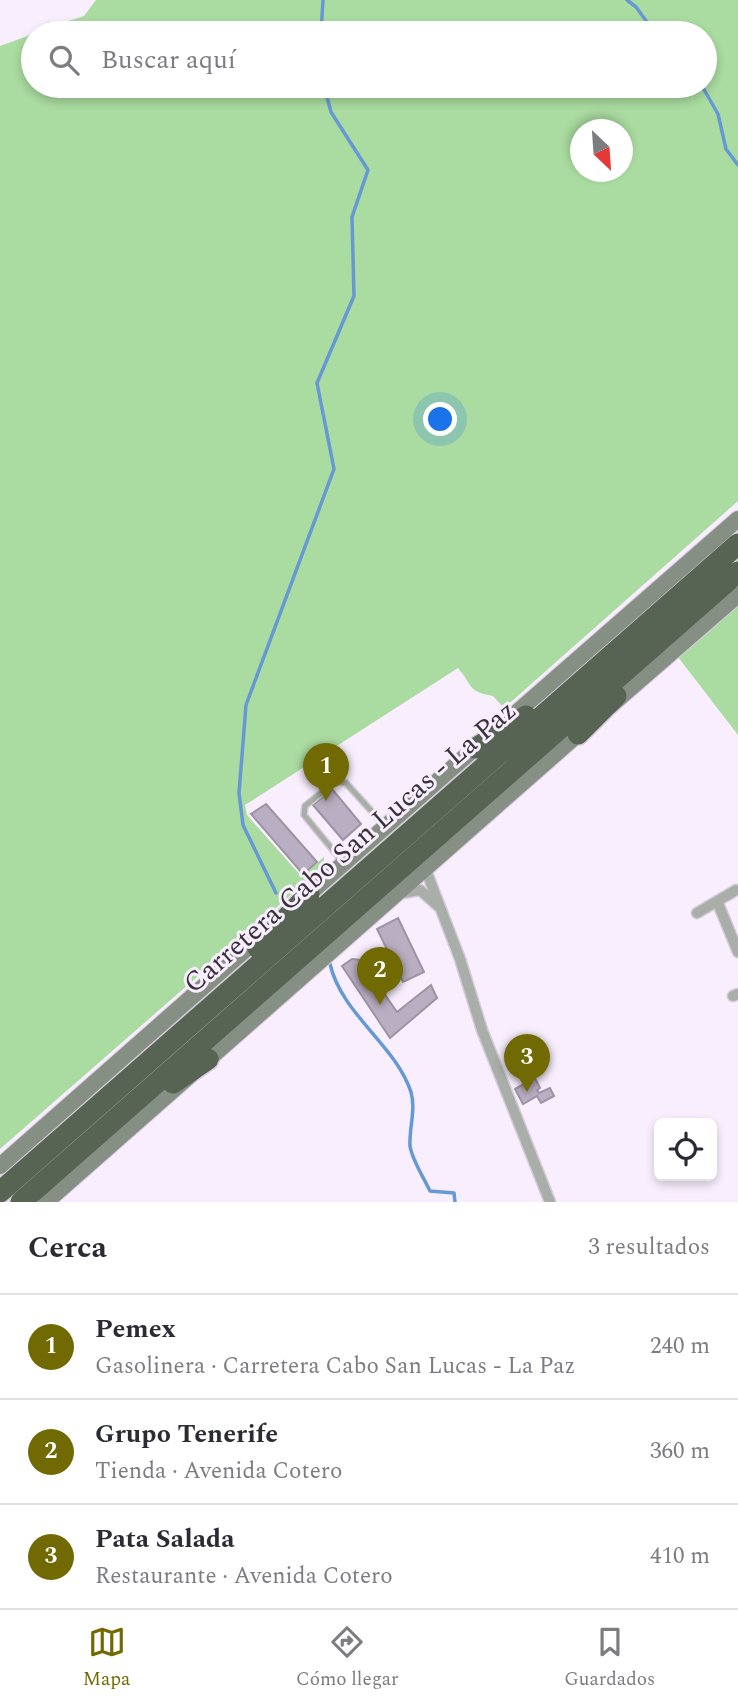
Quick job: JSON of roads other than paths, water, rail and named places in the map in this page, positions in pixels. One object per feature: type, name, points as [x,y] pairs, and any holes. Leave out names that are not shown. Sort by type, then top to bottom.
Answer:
[{"type":"highway","name":"Carretera Cabo San Lucas - La Paz","points":[[0,1192],[738,544]]},
{"type":"highway","points":[[578,734],[735,582]]},
{"type":"highway","name":"Carretera Cabo San Lucas - La Paz","points":[[21,1202],[735,582]]},
{"type":"highway","points":[[476,748],[536,711],[567,684],[600,666]]},
{"type":"highway","points":[[171,1041],[309,894]]},
{"type":"highway","points":[[104,1130],[208,1059]]},
{"type":"main road","points":[[0,1166],[738,519]]},
{"type":"main road","points":[[46,1202],[578,734]]},
{"type":"street","points":[[430,864],[427,873],[482,1030],[550,1202]]},
{"type":"street","points":[[397,894],[420,890],[432,898],[442,911]]},
{"type":"street","points":[[697,913],[736,890]]},
{"type":"street","points":[[717,901],[738,951]]},
{"type":"lane","points":[[344,863],[304,815],[304,806],[336,781],[346,783],[386,827]]},
{"type":"waterway","points":[[322,21],[323,0]]},
{"type":"waterway","points":[[627,0],[646,21]]},
{"type":"waterway","points":[[276,893],[243,825],[239,793],[246,705],[334,469],[317,383],[354,296],[352,217],[368,170],[331,112],[327,98]]},
{"type":"waterway","points":[[709,98],[718,114],[726,149],[738,165]]},
{"type":"waterway","points":[[330,964],[345,999],[393,1059],[411,1092],[413,1106],[410,1146],[430,1191],[454,1193],[455,1202]]},
{"type":"place","name":"Pemex","points":[[326,801]]},
{"type":"place","name":"Grupo Tenerife","points":[[380,1005]]},
{"type":"place","name":"Pata Salada","points":[[527,1092]]}]
